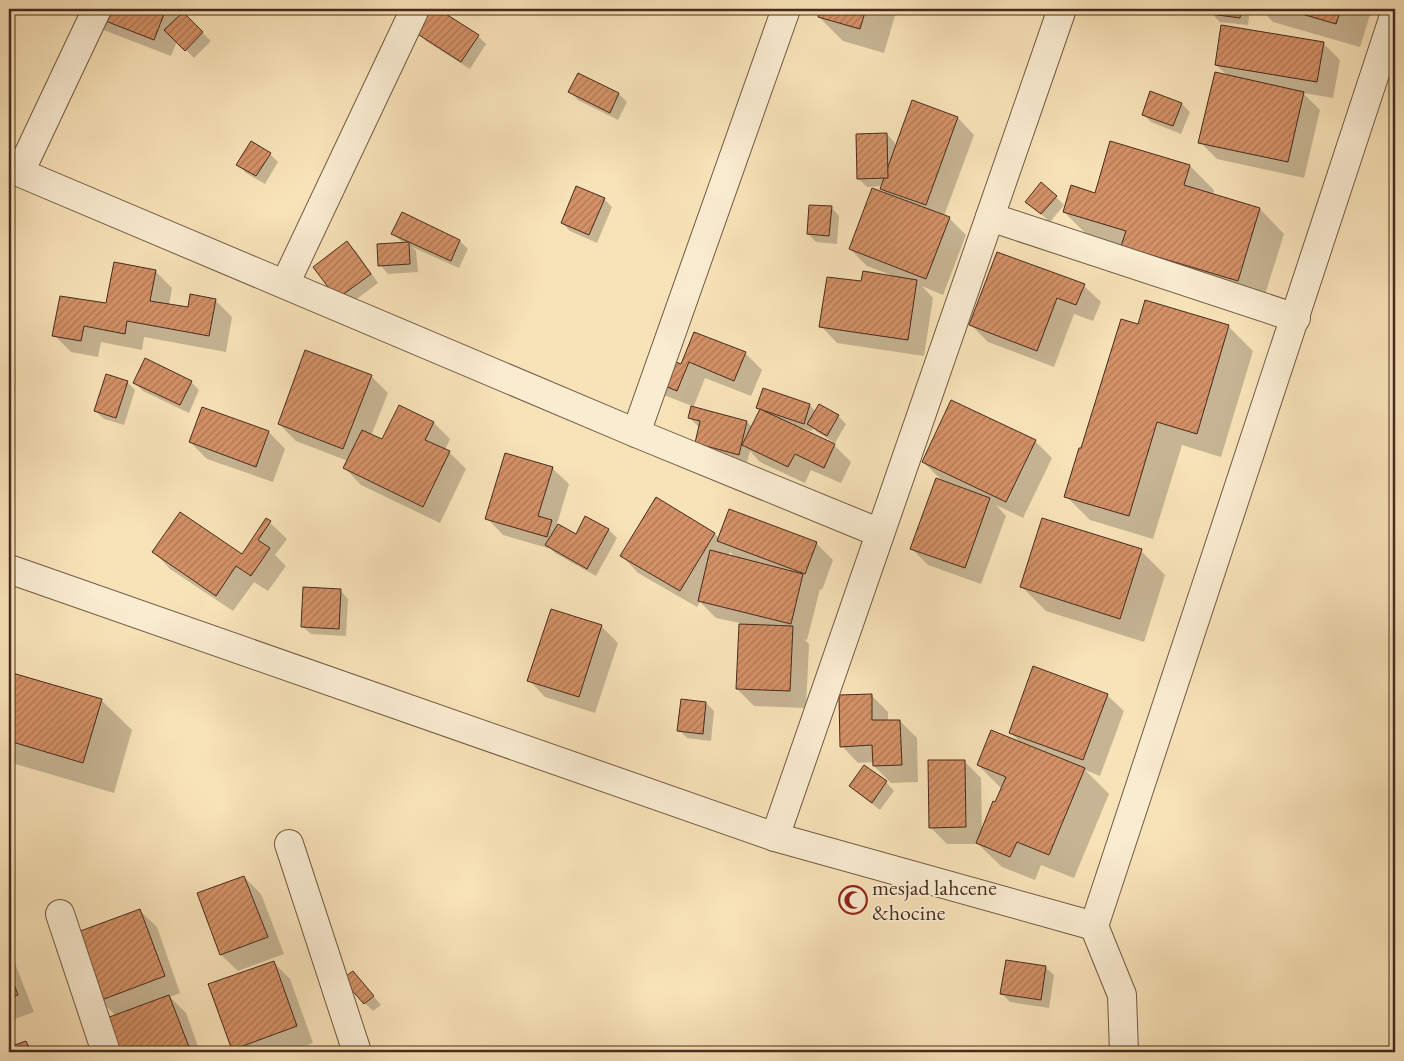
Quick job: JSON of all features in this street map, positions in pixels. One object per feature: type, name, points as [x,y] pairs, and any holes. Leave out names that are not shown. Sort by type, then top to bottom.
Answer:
[{"type":"street","points":[[97,9],[14,170],[636,433],[880,533]]},
{"type":"street","points":[[285,284],[415,9]]},
{"type":"street","points":[[636,433],[786,9]]},
{"type":"street","points":[[775,837],[1062,9]]},
{"type":"street","points":[[1124,1052],[1122,995],[1094,926],[1395,13]]},
{"type":"street","points":[[990,217],[1296,318]]},
{"type":"street","points":[[9,569],[775,837],[1094,926]]},
{"type":"street","points":[[289,844],[357,1052]]},
{"type":"street","points":[[60,914],[106,1052]]},
{"type":"building","points":[[75,9],[166,9],[154,40]]},
{"type":"building","points":[[432,9],[438,9],[479,35],[461,62],[416,33]]},
{"type":"building","points":[[820,9],[866,9],[860,29],[818,17]]},
{"type":"building","points":[[1211,9],[1241,9],[1240,18],[1210,14]]},
{"type":"building","points":[[1285,9],[1341,9],[1336,24]]},
{"type":"building","points":[[183,12],[203,32],[185,51],[164,30]]},
{"type":"building","points":[[1221,25],[1324,42],[1317,82],[1215,65]]},
{"type":"building","points":[[1215,72],[1304,92],[1288,162],[1198,143]]},
{"type":"building","points":[[578,73],[619,93],[610,113],[568,92]]},
{"type":"building","points":[[1150,91],[1182,103],[1173,126],[1142,115]]},
{"type":"building","points":[[912,100],[958,117],[926,205],[880,189]]},
{"type":"building","points":[[887,133],[888,178],[857,179],[856,134]]},
{"type":"building","points":[[251,141],[271,153],[256,176],[236,165]]},
{"type":"building","points":[[1110,141],[1190,165],[1184,185],[1260,208],[1238,281],[1121,246],[1126,231],[1063,212],[1071,185],[1095,193]]},
{"type":"building","points":[[1041,182],[1057,196],[1041,214],[1025,202]]},
{"type":"building","points":[[576,186],[605,198],[589,235],[561,223]]},
{"type":"building","points":[[872,188],[950,217],[926,279],[849,249]]},
{"type":"building","points":[[809,205],[832,206],[829,236],[807,234]]},
{"type":"building","points":[[402,212],[460,240],[451,261],[391,234]]},
{"type":"building","points":[[347,241],[371,274],[337,299],[313,267]]},
{"type":"building","points":[[409,242],[410,264],[378,266],[377,244]]},
{"type":"building","points":[[997,252],[1085,284],[1076,305],[1057,298],[1037,351],[969,325]]},
{"type":"building","points":[[114,262],[156,270],[150,301],[188,307],[190,294],[216,299],[209,336],[127,321],[125,334],[84,326],[81,341],[52,336],[60,296],[106,303]]},
{"type":"building","points":[[863,271],[917,280],[908,340],[819,327],[827,277],[861,281]]},
{"type":"building","points":[[1145,300],[1229,325],[1197,434],[1157,422],[1129,516],[1064,497],[1121,319],[1138,324]]},
{"type":"building","points":[[694,332],[746,352],[734,381],[689,362],[677,391],[643,377],[653,353],[681,364]]},
{"type":"building","points":[[305,350],[372,375],[343,449],[278,424]]},
{"type":"building","points":[[145,358],[192,381],[180,405],[133,383]]},
{"type":"building","points":[[106,374],[128,381],[116,418],[94,411]]},
{"type":"building","points":[[763,388],[810,404],[804,424],[756,408]]},
{"type":"building","points":[[951,400],[1036,440],[1006,502],[922,462]]},
{"type":"building","points":[[819,404],[839,415],[827,436],[807,424]]},
{"type":"building","points":[[399,405],[434,422],[425,440],[450,451],[423,507],[343,468],[362,430],[382,439]]},
{"type":"building","points":[[691,406],[747,421],[739,455],[695,443],[700,421],[688,418]]},
{"type":"building","points":[[202,407],[269,431],[256,467],[189,442]]},
{"type":"building","points":[[760,409],[835,444],[824,468],[795,454],[788,467],[742,445]]},
{"type":"building","points":[[505,453],[553,467],[538,516],[552,520],[547,537],[485,519]]},
{"type":"building","points":[[936,478],[990,498],[965,568],[910,549]]},
{"type":"building","points":[[656,497],[715,533],[680,591],[620,556]]},
{"type":"building","points":[[729,509],[817,542],[805,574],[717,541]]},
{"type":"building","points":[[180,512],[242,554],[266,518],[271,521],[258,540],[270,548],[251,576],[236,566],[216,596],[152,552]]},
{"type":"building","points":[[585,516],[609,529],[587,569],[545,545],[558,524],[576,534]]},
{"type":"building","points":[[1042,518],[1142,549],[1120,619],[1020,587]]},
{"type":"building","points":[[710,550],[803,574],[791,624],[698,601]]},
{"type":"building","points":[[303,587],[341,589],[339,629],[301,627]]},
{"type":"building","points":[[551,609],[602,625],[579,697],[527,681]]},
{"type":"building","points":[[739,624],[793,626],[790,691],[736,689]]},
{"type":"building","points":[[1033,666],[1108,694],[1083,760],[1009,733]]},
{"type":"building","points":[[9,672],[102,699],[83,763],[9,741]]},
{"type":"building","points":[[872,694],[872,720],[900,720],[902,765],[873,766],[872,745],[840,747],[839,695]]},
{"type":"building","points":[[681,699],[706,702],[703,734],[677,731]]},
{"type":"building","points":[[991,730],[1085,768],[1049,855],[1017,842],[1010,857],[976,843],[993,801],[995,802],[1006,777],[977,765]]},
{"type":"building","points":[[928,760],[965,760],[966,827],[929,828]]},
{"type":"building","points":[[864,765],[887,781],[872,803],[849,786]]},
{"type":"building","points":[[244,876],[268,937],[220,955],[197,893]]},
{"type":"building","points":[[140,909],[165,976],[99,1001],[75,933]]},
{"type":"building","points":[[1006,960],[1046,966],[1041,1000],[1000,994]]},
{"type":"building","points":[[274,961],[297,1026],[232,1050],[208,984]]},
{"type":"building","points":[[9,971],[18,995],[9,998]]},
{"type":"building","points":[[353,971],[374,996],[364,1004],[342,979]]},
{"type":"building","points":[[169,995],[191,1052],[117,1052],[104,1019]]},
{"type":"building","points":[[26,1041],[31,1052],[9,1052],[9,1047]]},
{"type":"place","name":"mesjad lahcene &hocine","points":[[853,900]]}]
